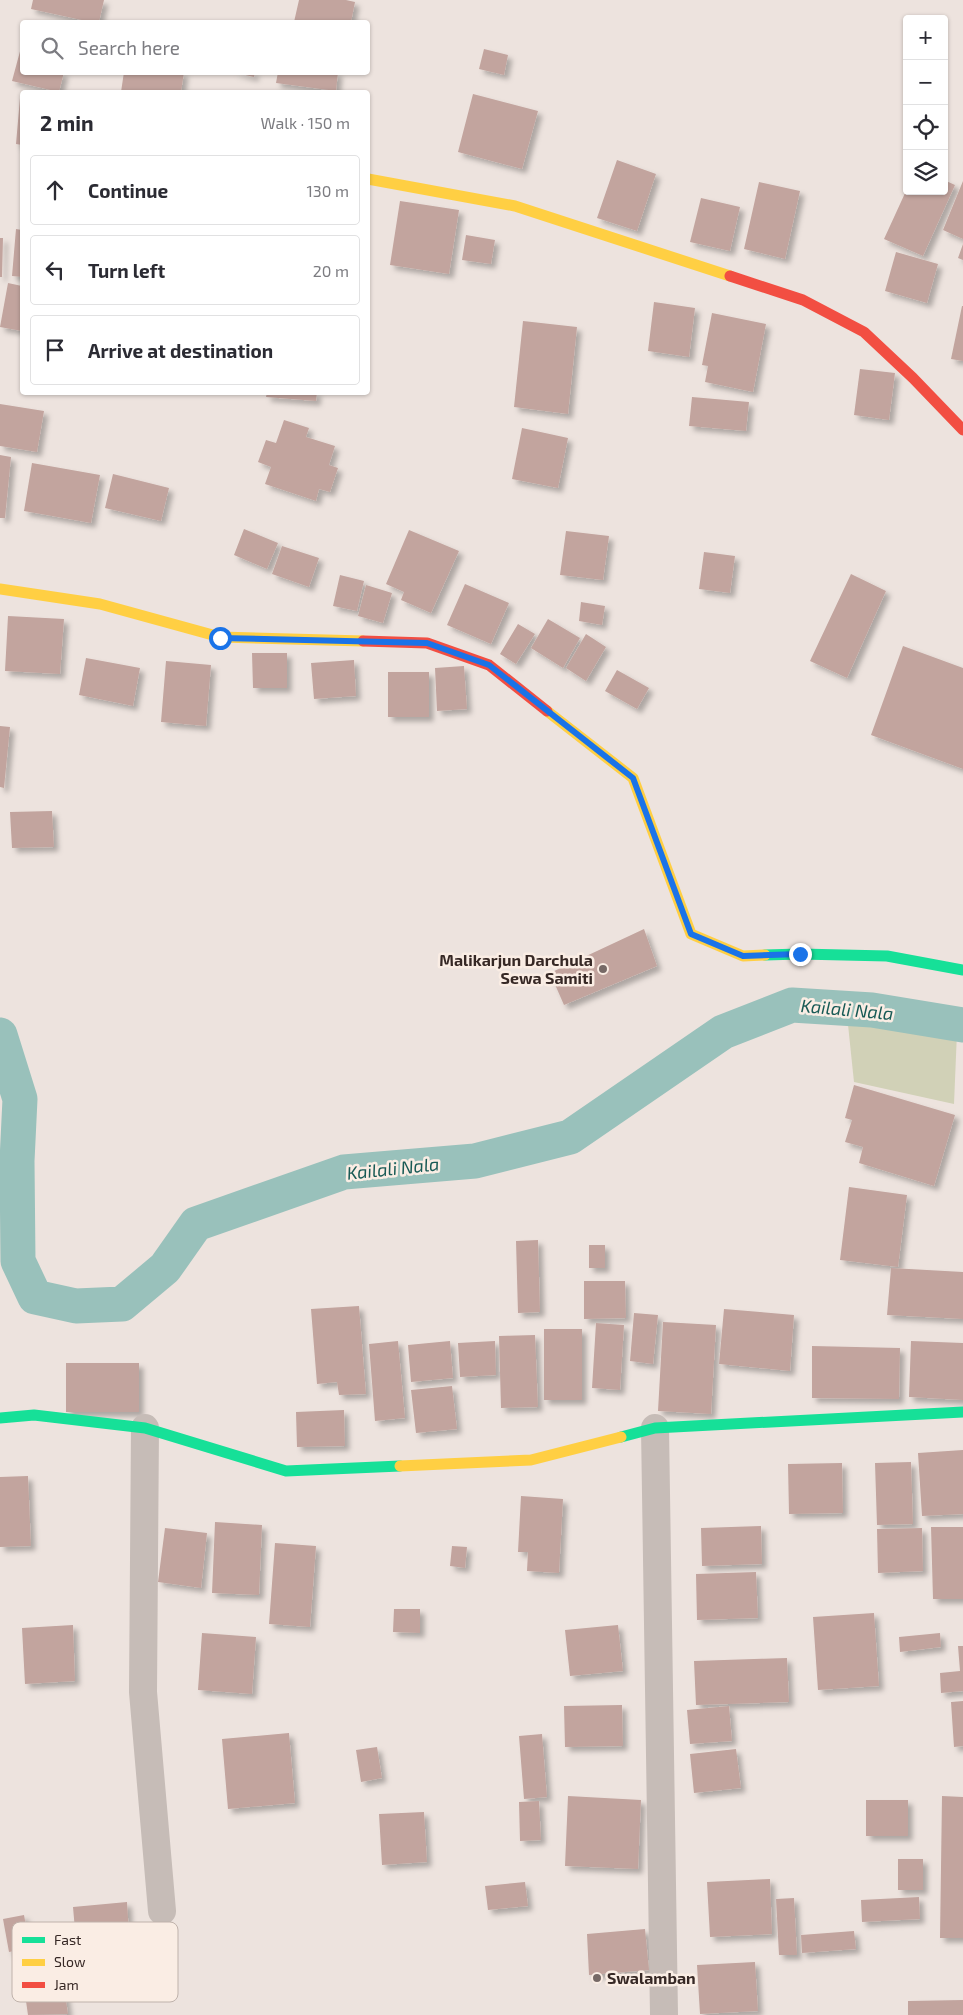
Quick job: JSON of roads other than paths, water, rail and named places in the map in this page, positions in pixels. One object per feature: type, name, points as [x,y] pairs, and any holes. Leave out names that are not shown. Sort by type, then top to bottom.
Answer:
[{"type":"street","points":[[370,179],[515,206],[802,300],[864,332],[913,378],[963,430]]},
{"type":"street","points":[[0,589],[100,604],[220,638],[427,643],[489,665],[633,778],[691,934],[743,956],[800,954],[887,956],[963,970]]},
{"type":"street","points":[[0,1418],[34,1415],[145,1428],[286,1471],[531,1460],[655,1428],[963,1412]]},
{"type":"street","points":[[145,1428],[143,1692],[162,1911]]},
{"type":"street","points":[[655,1428],[664,2015]]},
{"type":"waterway","name":"Kailali Nala","points":[[0,1035],[20,1099],[17,1161],[18,1261],[35,1297],[76,1306],[122,1304],[165,1268],[196,1224],[344,1172],[475,1161],[570,1137],[723,1032],[792,1005],[872,1010],[963,1025]]},
{"type":"place","name":"Malikarjun Darchula Sewa Samiti","points":[[603,969]]},
{"type":"place","name":"Swalamban","points":[[597,1978]]}]
